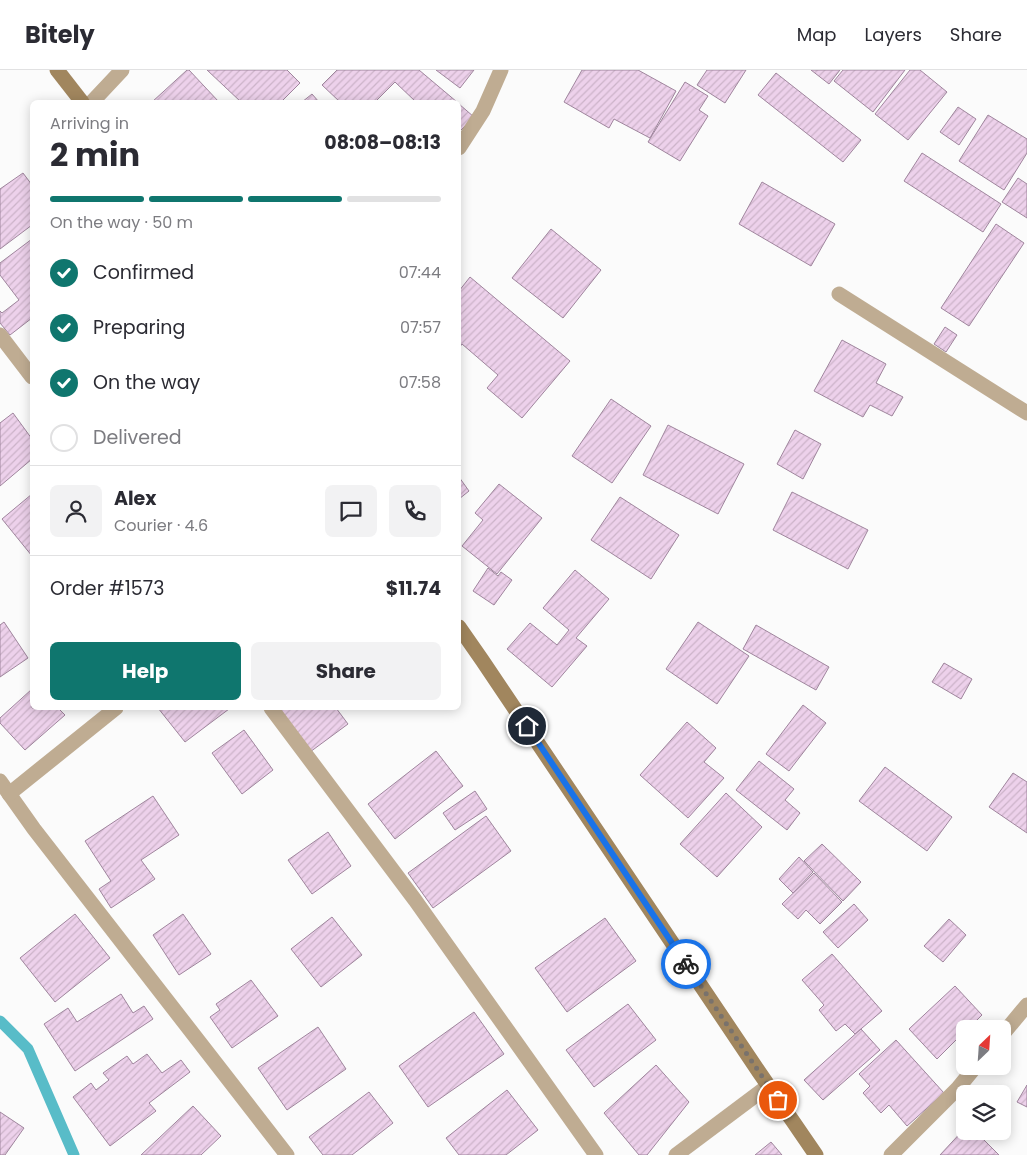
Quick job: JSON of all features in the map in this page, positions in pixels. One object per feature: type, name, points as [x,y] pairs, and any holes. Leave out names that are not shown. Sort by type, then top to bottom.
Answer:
[{"type":"street","points":[[57,70],[80,100]]},
{"type":"street","points":[[94,100],[122,70]]},
{"type":"street","points":[[461,145],[483,111],[501,70]]},
{"type":"street","points":[[840,294],[1027,413]]},
{"type":"street","points":[[0,335],[30,374]]},
{"type":"street","points":[[461,630],[816,1155]]},
{"type":"street","points":[[113,710],[4,787],[34,829],[287,1155]]},
{"type":"street","points":[[272,710],[415,900],[596,1155]]},
{"type":"street","points":[[1011,1024],[1027,1005]]},
{"type":"street","points":[[891,1155],[969,1075]]},
{"type":"street","points":[[676,1155],[768,1086]]},
{"type":"building","points":[[189,70],[217,100],[154,100]]},
{"type":"building","points":[[207,70],[287,70],[300,83],[283,100],[239,100]]},
{"type":"building","points":[[337,70],[419,70],[455,100],[414,100],[395,82],[377,100],[338,100],[322,85]]},
{"type":"building","points":[[436,70],[474,70],[460,88]]},
{"type":"building","points":[[582,70],[638,70],[676,91],[650,138],[614,119],[609,128],[564,102]]},
{"type":"building","points":[[707,70],[746,70],[725,103],[697,85]]},
{"type":"building","points":[[811,70],[840,70],[829,84]]},
{"type":"building","points":[[843,70],[905,70],[873,112],[834,81]]},
{"type":"building","points":[[910,70],[920,70],[947,92],[908,140],[875,114]]},
{"type":"building","points":[[776,73],[861,140],[843,162],[758,95]]},
{"type":"building","points":[[685,82],[708,96],[699,110],[708,116],[680,161],[648,142]]},
{"type":"building","points":[[312,94],[317,100],[304,100]]},
{"type":"building","points":[[461,106],[474,117],[461,130]]},
{"type":"building","points":[[958,107],[976,119],[959,145],[940,132]]},
{"type":"building","points":[[988,115],[1027,139],[1027,153],[1004,190],[959,161]]},
{"type":"building","points":[[922,153],[1001,204],[983,232],[904,181]]},
{"type":"building","points":[[23,173],[30,182],[30,226],[0,249],[0,189]]},
{"type":"building","points":[[1018,178],[1027,184],[1027,218],[1002,202]]},
{"type":"building","points":[[762,182],[835,224],[811,266],[739,224]]},
{"type":"building","points":[[996,224],[1024,243],[969,326],[941,308]]},
{"type":"building","points":[[551,229],[601,270],[563,318],[512,278]]},
{"type":"building","points":[[30,240],[30,320],[10,335],[0,323],[0,311],[2,313],[19,300],[0,275],[0,263]]},
{"type":"building","points":[[470,277],[570,361],[522,418],[487,388],[498,375],[462,344],[461,345],[461,288]]},
{"type":"building","points":[[945,327],[957,335],[946,352],[934,344]]},
{"type":"building","points":[[842,340],[886,364],[876,383],[903,397],[892,416],[870,405],[863,417],[814,391]]},
{"type":"building","points":[[611,399],[651,426],[612,483],[572,456]]},
{"type":"building","points":[[13,413],[30,436],[30,461],[0,486],[0,423]]},
{"type":"building","points":[[668,425],[744,464],[718,514],[643,475]]},
{"type":"building","points":[[795,430],[821,444],[803,479],[777,464]]},
{"type":"building","points":[[461,480],[469,491],[461,497]]},
{"type":"building","points":[[499,484],[542,518],[497,574],[462,546],[483,520],[475,513]]},
{"type":"building","points":[[792,492],[868,530],[848,569],[773,530]]},
{"type":"building","points":[[30,496],[30,554],[2,519]]},
{"type":"building","points":[[620,497],[679,535],[651,579],[591,540]]},
{"type":"building","points":[[488,568],[498,576],[501,572],[512,580],[494,605],[473,591]]},
{"type":"building","points":[[575,570],[609,599],[576,638],[587,646],[552,687],[507,649],[530,623],[557,645],[569,630],[543,608]]},
{"type":"building","points":[[4,622],[28,658],[0,677],[0,625]]},
{"type":"building","points":[[698,622],[749,656],[717,704],[666,669]]},
{"type":"building","points":[[756,625],[829,667],[816,690],[743,649]]},
{"type":"building","points":[[944,663],[972,679],[961,699],[932,682]]},
{"type":"building","points":[[30,691],[30,710],[60,710],[65,715],[25,750],[0,723],[0,718]]},
{"type":"building","points":[[803,705],[826,723],[789,771],[766,754]]},
{"type":"building","points":[[160,710],[228,710],[185,742]]},
{"type":"building","points":[[278,710],[338,710],[348,724],[310,752]]},
{"type":"building","points":[[687,722],[716,748],[704,762],[724,778],[688,818],[640,775]]},
{"type":"building","points":[[244,730],[273,770],[242,794],[212,753]]},
{"type":"building","points":[[436,751],[463,786],[395,839],[368,804]]},
{"type":"building","points":[[759,761],[794,789],[785,800],[800,813],[787,830],[736,790]]},
{"type":"building","points":[[885,767],[952,817],[927,851],[859,801]]},
{"type":"building","points":[[1013,773],[1027,782],[1027,833],[989,807]]},
{"type":"building","points":[[475,791],[487,809],[455,830],[443,813]]},
{"type":"building","points":[[726,793],[762,827],[717,877],[680,844]]},
{"type":"building","points":[[153,796],[179,835],[141,860],[155,879],[111,908],[99,889],[111,881],[85,841]]},
{"type":"building","points":[[486,816],[511,851],[433,908],[408,873]]},
{"type":"building","points":[[328,832],[351,866],[312,894],[288,860]]},
{"type":"building","points":[[822,844],[861,882],[843,901],[804,861]]},
{"type":"building","points":[[799,857],[813,872],[793,893],[779,879]]},
{"type":"building","points":[[814,873],[842,902],[820,924],[806,910],[798,919],[782,904]]},
{"type":"building","points":[[854,904],[868,920],[838,948],[823,932]]},
{"type":"building","points":[[75,914],[110,958],[55,1002],[20,958]]},
{"type":"building","points":[[183,914],[211,954],[179,975],[153,935]]},
{"type":"building","points":[[332,917],[362,955],[321,987],[291,949]]},
{"type":"building","points":[[605,918],[636,961],[567,1012],[535,968]]},
{"type":"building","points":[[949,919],[966,935],[943,962],[924,946]]},
{"type":"building","points":[[832,954],[882,1011],[855,1034],[845,1024],[836,1031],[819,1010],[824,1005],[802,980]]},
{"type":"building","points":[[251,980],[278,1016],[232,1048],[210,1017],[220,1010],[216,1004]]},
{"type":"building","points":[[955,986],[982,1015],[977,1020],[956,1020],[956,1040],[937,1059],[909,1029]]},
{"type":"building","points":[[121,994],[133,1013],[144,1006],[153,1019],[75,1071],[44,1024],[68,1008],[77,1022]]},
{"type":"building","points":[[628,1004],[656,1040],[594,1087],[566,1050]]},
{"type":"building","points":[[474,1012],[504,1054],[428,1107],[399,1066]]},
{"type":"building","points":[[318,1027],[346,1069],[287,1110],[258,1068]]},
{"type":"building","points":[[861,1029],[880,1050],[823,1100],[804,1080]]},
{"type":"building","points":[[896,1040],[944,1093],[907,1126],[889,1105],[881,1113],[863,1093],[870,1086],[859,1074]]},
{"type":"building","points":[[147,1054],[162,1073],[181,1060],[190,1072],[149,1103],[156,1111],[110,1146],[73,1097],[91,1083],[96,1090],[109,1080],[103,1073],[127,1056],[133,1064]]},
{"type":"building","points":[[656,1065],[689,1102],[647,1155],[639,1155],[604,1113]]},
{"type":"building","points":[[1027,1085],[1027,1107],[1017,1102]]},
{"type":"building","points":[[507,1090],[538,1130],[506,1155],[459,1155],[446,1138]]},
{"type":"building","points":[[369,1092],[393,1123],[352,1155],[323,1155],[309,1137]]},
{"type":"building","points":[[193,1106],[221,1136],[201,1155],[141,1155]]},
{"type":"building","points":[[0,1112],[24,1128],[5,1155],[0,1155]]},
{"type":"building","points":[[956,1138],[956,1140],[984,1140],[999,1155],[940,1155]]},
{"type":"building","points":[[771,1142],[782,1155],[755,1155]]},
{"type":"waterway","points":[[0,1021],[28,1049],[74,1155]]},
{"type":"way so far","points":[[686,964],[778,1100]]},
{"type":"route","points":[[527,726],[686,964]]}]
